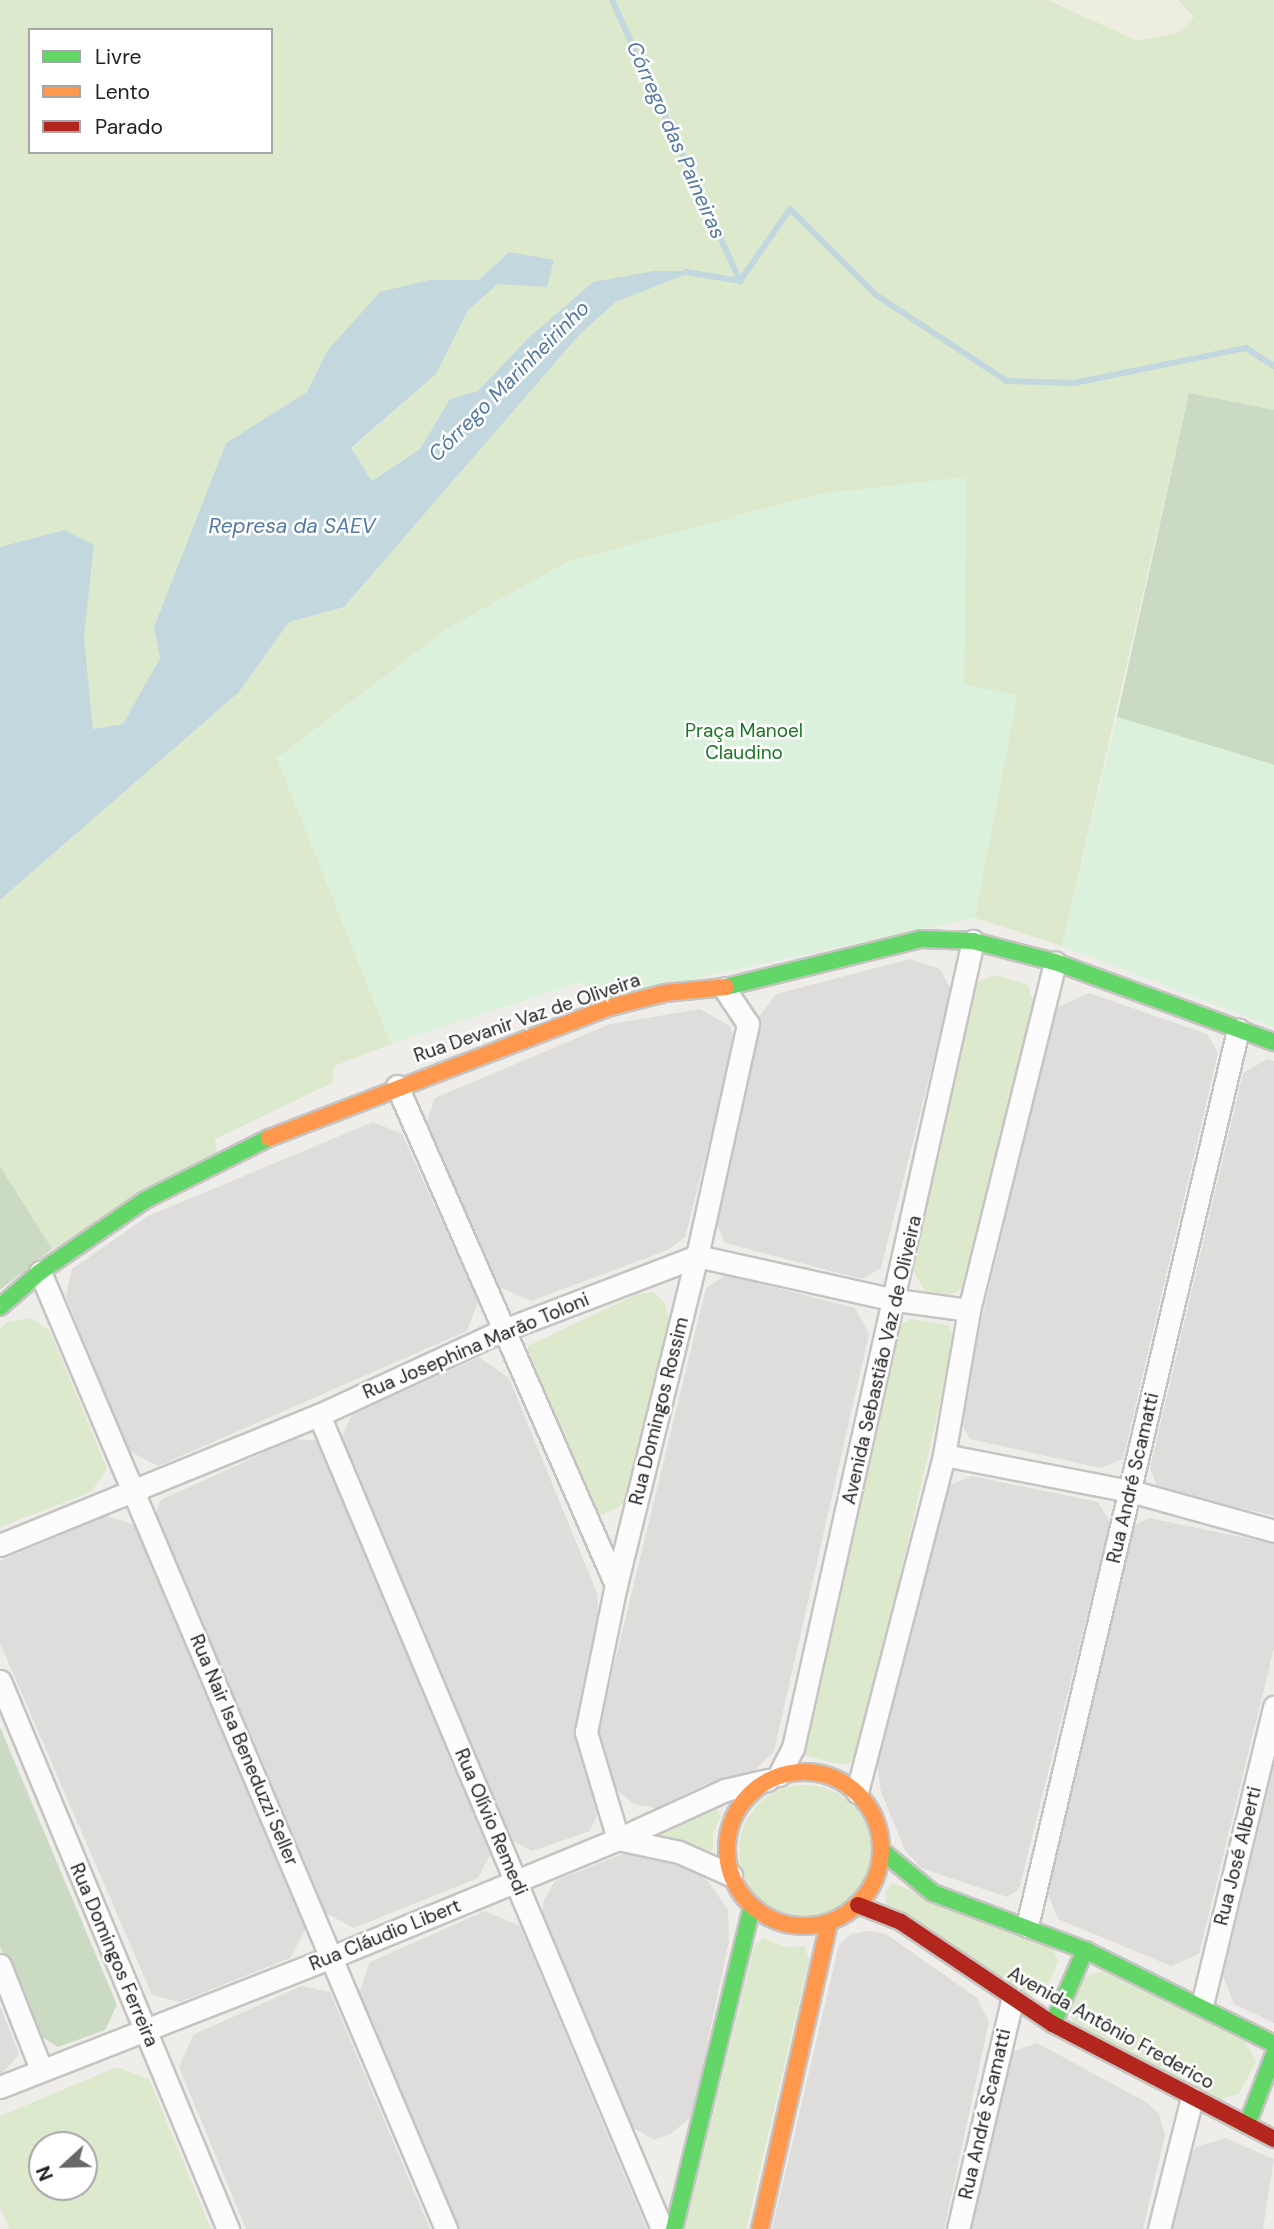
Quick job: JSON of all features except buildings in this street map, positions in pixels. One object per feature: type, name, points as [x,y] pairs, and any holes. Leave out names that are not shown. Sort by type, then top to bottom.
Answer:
[{"type":"street","name":"Rua Devanir Vaz de Oliveira","points":[[0,1307],[40,1272],[156,1194],[247,1147],[397,1086],[607,1008],[665,993],[724,988],[921,939],[974,941],[1055,962],[1274,1042]]},
{"type":"street","name":"Avenida Sebastião Vaz de Oliveira","points":[[773,1778],[793,1748],[896,1300],[974,941]]},
{"type":"street","points":[[857,1792],[944,1455],[969,1310],[1055,962]]},
{"type":"street","name":"Rua Domingos Rossim","points":[[618,1839],[586,1732],[616,1585],[697,1256],[748,1024],[724,988]]},
{"type":"street","name":"Rua André Scamatti","points":[[1027,1926],[1238,1030]]},
{"type":"street","points":[[397,1086],[501,1331],[616,1585]]},
{"type":"street","points":[[697,1256],[896,1300],[969,1310]]},
{"type":"street","name":"Rua Josephina Marão Toloni","points":[[0,1545],[318,1415],[501,1331],[697,1256]]},
{"type":"street","name":"Rua Nair Isa Beneduzzi Seller","points":[[40,1272],[446,2229]]},
{"type":"street","name":"Rua Olívio Remedi","points":[[318,1415],[662,2229]]},
{"type":"street","points":[[944,1455],[1130,1491],[1274,1531]]},
{"type":"street","name":"Rua Domingos Ferreira","points":[[0,1681],[228,2229]]},
{"type":"street","name":"Rua José Alberti","points":[[1202,2005],[1274,1707]]},
{"type":"street","points":[[806,1771],[834,1777],[857,1792],[871,1809],[882,1851],[879,1871],[858,1905],[829,1923],[802,1927],[775,1922],[752,1907],[731,1875],[726,1848],[732,1821],[746,1797],[773,1778],[806,1771]]},
{"type":"street","name":"Rua Cláudio Libert","points":[[0,2087],[332,1957],[618,1839],[725,1790],[773,1778]]},
{"type":"street","points":[[618,1839],[679,1852],[731,1875]]},
{"type":"street","points":[[882,1851],[933,1892],[1085,1950],[1202,2005],[1274,2044]]},
{"type":"street","name":"Avenida Antônio Frederico","points":[[858,1905],[901,1922],[1012,2000],[1053,2024],[1274,2139]]},
{"type":"street","points":[[674,2229],[752,1907]]},
{"type":"street","points":[[760,2229],[829,1923]]},
{"type":"street","points":[[1053,2024],[1085,1950]]},
{"type":"street","points":[[0,1965],[41,2069]]},
{"type":"street","name":"Rua André Scamatti","points":[[958,2229],[1012,2000]]},
{"type":"street","points":[[1247,2125],[1274,2054]]},
{"type":"street","points":[[1159,2229],[1192,2098]]},
{"type":"shaded area","points":[[1048,0],[1178,0],[1195,17],[1178,34],[1137,41]]},
{"type":"shaded area","points":[[910,959],[940,969],[951,990],[881,1268],[862,1279],[725,1243],[716,1222],[760,1016],[776,994]]},
{"type":"shaded area","points":[[1089,993],[1207,1034],[1218,1053],[1123,1459],[1101,1468],[970,1439],[958,1418],[1056,1008]]},
{"type":"shaded area","points":[[700,1009],[730,1026],[735,1042],[685,1237],[668,1250],[531,1301],[495,1285],[426,1125],[435,1098],[610,1024]]},
{"type":"shaded area","points":[[1267,1059],[1274,1061],[1274,1516],[1158,1488],[1150,1468],[1243,1073]]},
{"type":"shaded area","points":[[373,1122],[402,1134],[478,1301],[467,1331],[158,1466],[129,1451],[66,1297],[72,1269],[148,1216]]},
{"type":"shaded area","points":[[726,1275],[855,1308],[869,1334],[774,1751],[751,1774],[706,1784],[656,1808],[634,1804],[617,1790],[605,1771],[598,1731],[706,1288]]},
{"type":"shaded area","points":[[479,1357],[509,1378],[597,1593],[600,1622],[575,1736],[599,1810],[590,1831],[532,1851],[508,1838],[342,1436],[352,1415]]},
{"type":"shaded area","points":[[294,1439],[318,1441],[490,1855],[478,1878],[354,1928],[324,1912],[153,1520],[161,1500]]},
{"type":"shaded area","points":[[972,1476],[1098,1502],[1110,1523],[1019,1889],[1007,1897],[921,1868],[905,1850],[881,1792],[877,1762],[945,1487]]},
{"type":"shaded area","points":[[106,1516],[133,1524],[307,1927],[290,1958],[180,2002],[152,1995],[0,1643],[0,1561]]},
{"type":"shaded area","points":[[1149,1518],[1274,1544],[1274,1648],[1199,1954],[1171,1966],[1058,1919],[1048,1894],[1132,1527]]},
{"type":"shaded area","points":[[1274,1766],[1274,2023],[1234,2004],[1223,1976]]},
{"type":"shaded area","points":[[628,1852],[648,1853],[688,1867],[708,1881],[728,1910],[729,1941],[692,2116],[672,2133],[654,2140],[625,2123],[541,1920],[544,1900],[555,1881]]},
{"type":"shaded area","points":[[485,1911],[520,1926],[647,2229],[458,2229],[359,1993],[370,1962]]},
{"type":"shaded area","points":[[868,1931],[886,1934],[977,1998],[989,2022],[944,2229],[772,2229],[839,1945],[851,1934]]},
{"type":"shaded area","points":[[301,1986],[330,1992],[430,2229],[246,2229],[179,2067],[193,2035]]},
{"type":"shaded area","points":[[0,2006],[19,2054],[0,2076]]},
{"type":"shaded area","points":[[1037,2043],[1146,2102],[1159,2114],[1165,2135],[1143,2229],[969,2229],[1011,2052]]},
{"type":"shaded area","points":[[1226,2138],[1274,2159],[1263,2229],[1169,2229],[1186,2160],[1196,2147]]},
{"type":"green space","points":[[0,0],[1048,0],[1137,41],[1178,33],[1194,17],[1178,0],[1274,0],[1274,410],[1189,393],[1062,946],[975,918],[1017,696],[964,684],[966,478],[819,494],[567,562],[447,629],[277,758],[391,1044],[334,1066],[332,1083],[215,1139],[217,1154],[52,1249],[0,1166],[0,900],[239,692],[289,622],[344,607],[580,334],[616,302],[691,271],[593,282],[528,338],[478,391],[450,399],[420,449],[372,481],[351,449],[436,374],[468,310],[498,283],[547,286],[509,252],[479,280],[429,280],[327,351],[307,392],[226,443],[154,627],[160,658],[123,724],[93,729],[84,637],[94,545],[64,530],[0,547]]},
{"type":"green space","points":[[1189,393],[1274,410],[1274,765],[1117,717]]},
{"type":"green space","name":"Praça Manoel Claudino","points":[[966,477],[964,684],[1017,696],[975,918],[603,998],[581,982],[391,1044],[277,758],[447,629],[567,562],[819,494]]},
{"type":"green space","points":[[1117,717],[1274,765],[1274,1027],[1062,946]]},
{"type":"green space","points":[[993,975],[1027,984],[1034,1003],[966,1287],[950,1295],[925,1291],[913,1271],[975,984]]},
{"type":"green space","points":[[0,1166],[52,1249],[0,1290]]},
{"type":"green space","points":[[653,1292],[664,1302],[669,1318],[628,1502],[602,1515],[591,1508],[527,1360],[528,1346],[637,1294]]},
{"type":"green space","points":[[31,1318],[50,1331],[107,1469],[91,1492],[0,1527],[0,1329],[7,1322]]},
{"type":"green space","points":[[911,1319],[949,1325],[954,1342],[858,1758],[844,1765],[806,1756],[802,1745],[901,1324]]},
{"type":"green space","points":[[0,1727],[117,2005],[105,2030],[58,2047],[33,2031],[0,1946]]},
{"type":"green space","points":[[805,1785],[830,1790],[852,1804],[866,1826],[871,1851],[866,1876],[852,1898],[830,1912],[805,1917],[780,1912],[758,1898],[744,1876],[739,1851],[744,1826],[758,1804],[780,1790]]},
{"type":"green space","points":[[714,1804],[721,1817],[713,1833],[713,1849],[706,1855],[654,1832]]},
{"type":"green space","points":[[892,1883],[1052,1946],[1058,1962],[1044,1994],[1029,1996],[886,1905],[885,1892]]},
{"type":"green space","points":[[764,1938],[784,1947],[805,1946],[809,1960],[746,2229],[685,2229],[755,1944]]},
{"type":"green space","points":[[1102,1971],[1245,2042],[1256,2061],[1239,2094],[1213,2101],[1074,2024],[1068,2010],[1082,1977]]},
{"type":"green space","points":[[117,2067],[149,2079],[211,2229],[9,2229],[0,2207],[0,2116]]},
{"type":"water","name":"Represa da SAEV","points":[[509,252],[554,260],[547,287],[498,284],[468,310],[436,374],[351,448],[372,481],[420,449],[450,399],[478,391],[528,338],[593,282],[654,271],[694,271],[616,302],[580,334],[344,607],[289,622],[239,692],[0,900],[0,547],[64,530],[94,545],[84,637],[93,729],[123,724],[160,658],[154,627],[226,443],[307,392],[327,351],[380,292],[429,280],[479,280]]},
{"type":"waterway","name":"Córrego das Paineiras","points":[[612,0],[740,281]]},
{"type":"waterway","name":"Córrego Marinheirinho","points":[[686,272],[740,281],[790,209],[876,295],[1007,381],[1074,383],[1246,348],[1274,366]]},
{"type":"traffic: fast","points":[[726,987],[921,939],[973,941],[1055,962],[1274,1042]]},
{"type":"traffic: fast","points":[[0,1307],[40,1272],[145,1200],[269,1138]]},
{"type":"traffic: fast","points":[[882,1851],[933,1893],[1085,1950],[1274,2044]]},
{"type":"traffic: fast","points":[[674,2229],[752,1907]]},
{"type":"traffic: fast","points":[[1053,2024],[1085,1950]]},
{"type":"traffic: fast","points":[[1247,2125],[1274,2054]]},
{"type":"traffic: slow","points":[[269,1138],[607,1008],[665,993],[726,987]]},
{"type":"traffic: slow","points":[[804,1772],[834,1778],[859,1794],[875,1819],[881,1849],[875,1879],[859,1904],[834,1920],[804,1926],[774,1920],[749,1904],[733,1879],[727,1849],[733,1819],[749,1794],[774,1778],[804,1772]]},
{"type":"traffic: slow","points":[[760,2229],[829,1923]]},
{"type":"traffic: jam","points":[[858,1905],[901,1922],[1053,2024],[1274,2139]]}]
